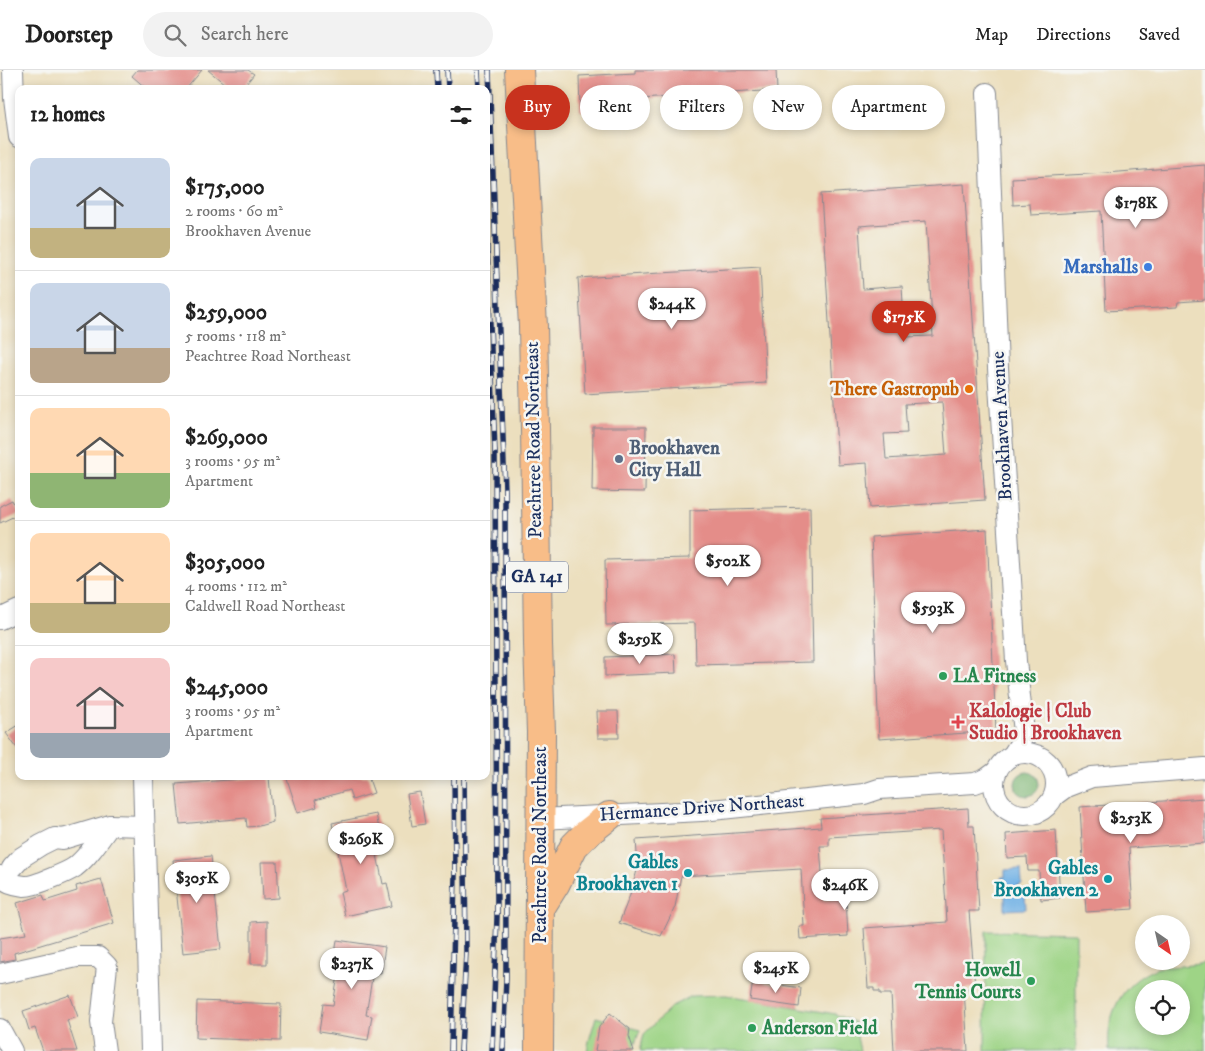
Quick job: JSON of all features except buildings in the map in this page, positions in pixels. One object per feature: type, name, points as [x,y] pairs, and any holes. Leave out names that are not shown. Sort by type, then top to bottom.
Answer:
[{"type":"highway","name":"Peachtree Road Northeast","points":[[519,70],[532,326],[535,429],[541,732],[539,1051]]},
{"type":"highway","points":[[540,909],[574,846],[609,816]]},
{"type":"street","points":[[13,70],[15,106]]},
{"type":"street","name":"Brookhaven Avenue","points":[[987,93],[998,378],[1016,661],[1024,732],[1028,746],[1033,753]]},
{"type":"street","points":[[0,619],[15,612]]},
{"type":"street","points":[[1012,756],[1024,732]]},
{"type":"street","points":[[1012,756],[1022,753],[1033,753]]},
{"type":"street","name":"Hermance Drive Northeast","points":[[1033,753],[1050,764],[1055,772],[1074,779],[1085,780]]},
{"type":"street","name":"Hermance Drive Northeast","points":[[540,819],[702,810],[864,794],[878,789],[975,783],[986,779],[997,771],[1003,762],[1012,756]]},
{"type":"street","name":"Hermance Drive Northeast","points":[[864,794],[879,798],[975,793],[991,796],[1013,814],[1023,816],[1043,811],[1055,795],[1066,787],[1092,777],[1205,768]]},
{"type":"street","points":[[997,771],[994,791],[998,801]]},
{"type":"street","points":[[1055,772],[1057,784],[1055,795]]},
{"type":"street","points":[[143,780],[151,1051]]},
{"type":"street","points":[[110,825],[94,847],[75,867],[62,875],[26,887],[4,877],[22,857],[55,838],[63,839],[110,825],[144,826]]},
{"type":"street","points":[[0,974],[77,957],[98,958],[107,966],[101,1022],[105,1051]]},
{"type":"street","points":[[0,1029],[12,1051]]},
{"type":"green space","points":[[1027,772],[1035,776],[1039,784],[1035,792],[1027,796],[1019,792],[1015,784],[1019,776]]},
{"type":"green space","name":"Howell Tennis Courts","points":[[986,931],[1076,933],[1076,1051],[985,1051]]},
{"type":"green space","points":[[1205,963],[1205,1051],[1109,1051],[1110,1025],[1113,1013],[1124,992],[1135,981],[1135,1035],[1190,1035],[1190,980],[1137,980],[1153,970],[1190,970],[1190,965]]},
{"type":"green space","name":"Anderson Field","points":[[726,995],[835,1014],[854,1022],[860,1051],[640,1051],[644,1034],[672,1006],[692,996]]},
{"type":"green space","points":[[596,1017],[640,1030],[632,1051],[587,1051]]},
{"type":"water","points":[[1021,869],[1022,884],[1017,886],[1017,894],[1025,894],[1026,909],[1005,910],[1005,894],[1001,894],[1001,877],[1005,877],[1005,870]]},
{"type":"railway","points":[[436,70],[437,85]]},
{"type":"railway","points":[[447,70],[448,85]]},
{"type":"railway","points":[[478,70],[479,85]]},
{"type":"railway","points":[[489,70],[490,85]]},
{"type":"railway","points":[[490,96],[505,490],[506,978],[503,1051]]},
{"type":"railway","points":[[490,324],[495,451],[497,917],[492,1051]]},
{"type":"railway","points":[[451,1051],[455,875],[454,780]]},
{"type":"railway","points":[[461,1051],[466,952],[464,780]]},
{"type":"place","name":"Marshalls","points":[[1148,267]]},
{"type":"place","name":"There Gastropub","points":[[969,389]]},
{"type":"place","name":"Brookhaven City Hall","points":[[619,459]]},
{"type":"place","name":"LA Fitness","points":[[943,676]]},
{"type":"place","name":"Kalologie | Club Studio | Brookhaven","points":[[958,722]]},
{"type":"place","name":"Gables Brookhaven 1","points":[[688,873]]},
{"type":"place","name":"Gables Brookhaven 2","points":[[1108,879]]},
{"type":"place","name":"Howell Tennis Courts","points":[[1031,981]]},
{"type":"place","name":"Anderson Field","points":[[752,1028]]}]
